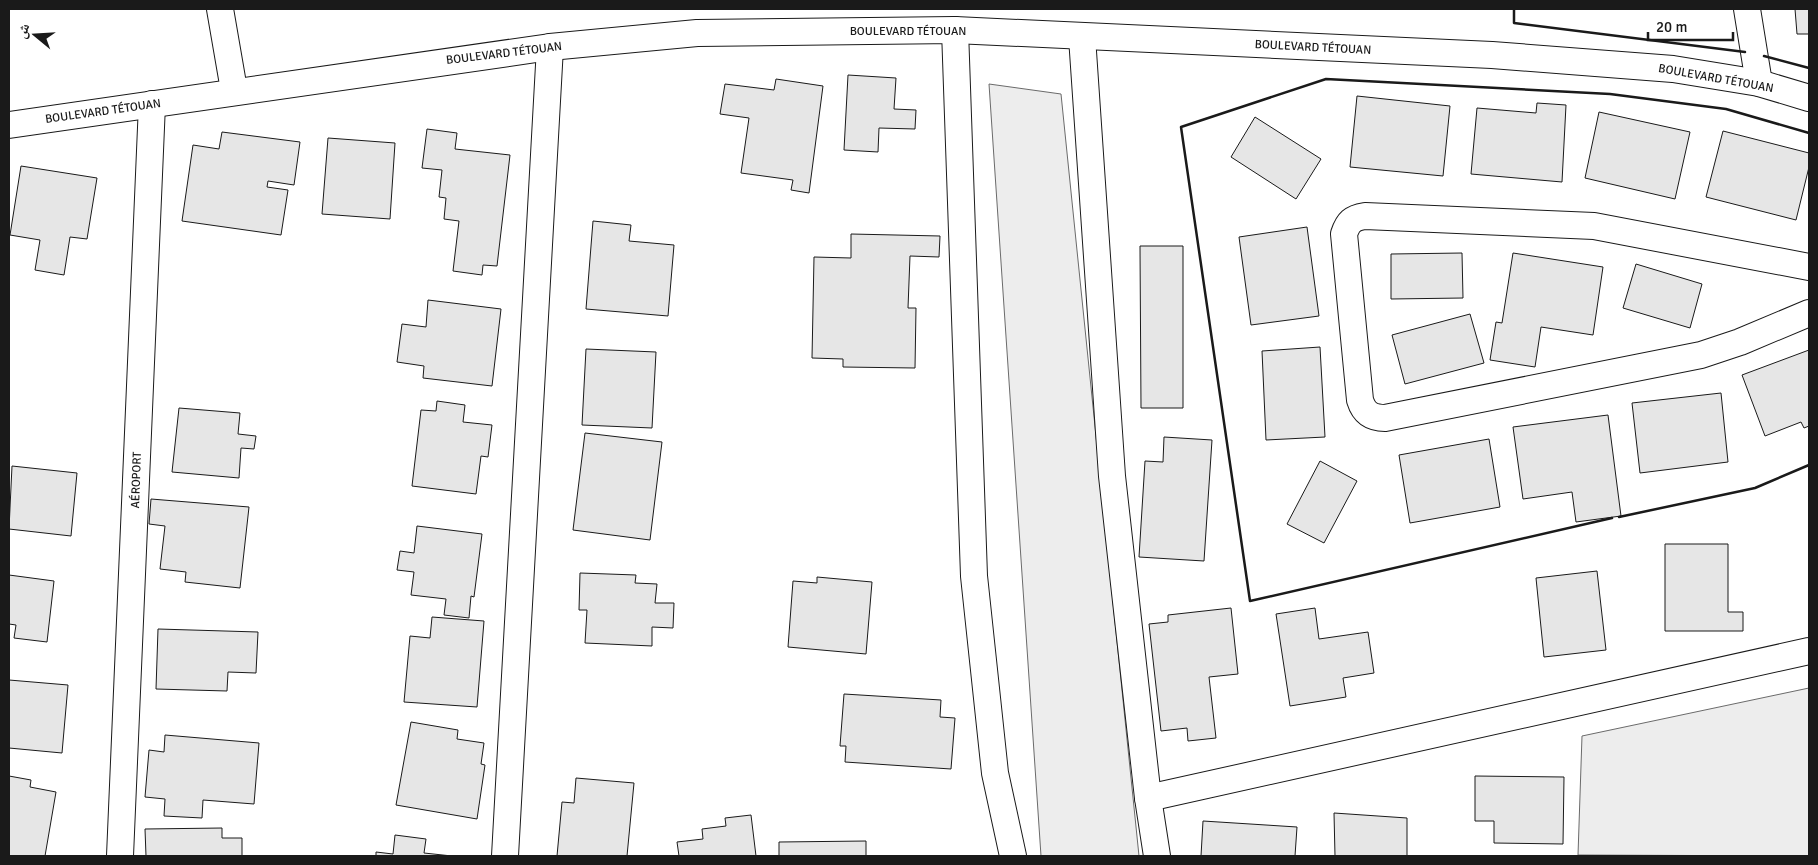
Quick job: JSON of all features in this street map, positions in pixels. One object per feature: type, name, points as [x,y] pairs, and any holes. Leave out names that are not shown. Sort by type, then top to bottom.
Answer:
[{"type":"street","points":[[220,9],[234,90]]},
{"type":"street","points":[[1747,9],[1759,83]]},
{"type":"street","points":[[955,30],[974,576],[995,773],[1013,856]]},
{"type":"street","name":"BOULEVARD TÉTOUAN","points":[[9,125],[234,90],[550,47],[697,34],[955,30],[1588,61],[1673,69],[1759,83],[1809,98]]},
{"type":"street","points":[[1082,37],[1112,476],[1148,798],[1157,856]]},
{"type":"street","points":[[505,856],[550,47]]},
{"type":"street","name":"AÉROPORT","points":[[120,856],[152,104]]},
{"type":"street","points":[[1809,267],[1594,226],[1365,216],[1350,221],[1344,234],[1360,400],[1365,411],[1376,418],[1414,413],[1701,355],[1740,342],[1809,313]]},
{"type":"street","points":[[1148,798],[1809,651]]},
{"type":"shaded area","points":[[989,84],[1061,94],[1139,856],[1041,856]]},
{"type":"shaded area","points":[[1809,688],[1809,856],[1578,855],[1582,736]]},
{"type":"building","points":[[1795,9],[1809,9],[1809,34],[1797,34]]},
{"type":"building","points":[[848,75],[896,78],[894,109],[916,110],[915,129],[879,128],[878,152],[844,150]]},
{"type":"building","points":[[776,79],[823,86],[809,193],[791,190],[793,180],[741,173],[749,118],[720,114],[725,84],[774,90]]},
{"type":"building","points":[[1357,96],[1450,106],[1443,176],[1350,167]]},
{"type":"building","points":[[1537,103],[1566,105],[1562,182],[1471,174],[1477,108],[1536,113]]},
{"type":"building","points":[[1599,112],[1690,132],[1675,199],[1585,178]]},
{"type":"building","points":[[1255,117],[1321,159],[1296,199],[1231,157]]},
{"type":"building","points":[[427,129],[457,133],[455,149],[510,155],[497,266],[483,265],[482,275],[453,271],[459,221],[444,219],[446,198],[439,197],[442,170],[422,168]]},
{"type":"building","points":[[1723,131],[1809,153],[1809,167],[1796,220],[1706,197]]},
{"type":"building","points":[[222,132],[300,142],[294,185],[268,181],[267,187],[288,190],[281,235],[182,221],[193,145],[219,149]]},
{"type":"building","points":[[328,138],[395,143],[390,219],[322,214]]},
{"type":"building","points":[[21,166],[97,178],[87,239],[70,237],[64,275],[35,270],[40,240],[10,235]]},
{"type":"building","points":[[593,221],[631,225],[629,241],[674,245],[668,316],[586,309]]},
{"type":"building","points":[[1307,227],[1319,316],[1251,325],[1239,237]]},
{"type":"building","points":[[851,234],[940,236],[939,257],[910,256],[908,308],[916,308],[915,368],[843,367],[843,359],[812,358],[814,257],[851,258]]},
{"type":"building","points":[[1140,246],[1183,246],[1183,408],[1141,408]]},
{"type":"building","points":[[1462,253],[1463,298],[1391,299],[1391,254]]},
{"type":"building","points":[[1513,253],[1603,267],[1593,335],[1541,327],[1535,367],[1490,360],[1496,322],[1502,323]]},
{"type":"building","points":[[1636,264],[1702,284],[1690,328],[1623,308]]},
{"type":"building","points":[[428,300],[501,309],[492,386],[423,378],[424,366],[397,362],[402,324],[426,327]]},
{"type":"building","points":[[1470,314],[1484,363],[1405,384],[1392,335]]},
{"type":"building","points":[[1320,347],[1325,437],[1266,440],[1262,351]]},
{"type":"building","points":[[586,349],[656,352],[652,428],[582,425]]},
{"type":"building","points":[[1809,350],[1809,426],[1804,428],[1801,422],[1765,436],[1742,375]]},
{"type":"building","points":[[1721,393],[1728,462],[1640,473],[1632,403]]},
{"type":"building","points":[[437,401],[465,405],[463,422],[492,425],[488,457],[481,456],[476,494],[412,486],[421,410],[436,411]]},
{"type":"building","points":[[179,408],[240,413],[238,434],[256,436],[254,449],[241,448],[239,478],[172,472]]},
{"type":"building","points":[[1608,415],[1621,516],[1576,522],[1572,492],[1523,499],[1513,427]]},
{"type":"building","points":[[585,433],[662,442],[650,540],[573,530]]},
{"type":"building","points":[[1164,437],[1212,440],[1204,561],[1139,557],[1145,461],[1163,462]]},
{"type":"building","points":[[1489,439],[1500,507],[1410,523],[1399,455]]},
{"type":"building","points":[[1320,461],[1357,481],[1324,543],[1287,524]]},
{"type":"building","points":[[12,466],[77,473],[71,536],[9,529]]},
{"type":"building","points":[[151,499],[249,507],[240,588],[185,582],[186,572],[160,569],[165,526],[149,524]]},
{"type":"building","points":[[417,526],[482,534],[474,597],[471,596],[469,618],[444,615],[446,599],[411,595],[414,572],[397,570],[400,551],[414,553]]},
{"type":"building","points":[[1665,544],[1728,544],[1728,612],[1743,612],[1743,631],[1665,631]]},
{"type":"building","points":[[1597,571],[1606,650],[1544,657],[1536,578]]},
{"type":"building","points":[[580,573],[636,575],[635,583],[657,584],[655,603],[674,603],[673,628],[652,627],[652,646],[585,643],[587,610],[579,610]]},
{"type":"building","points":[[9,575],[54,581],[47,642],[14,638],[16,625],[9,624]]},
{"type":"building","points":[[817,577],[872,582],[866,654],[788,647],[793,581],[817,583]]},
{"type":"building","points":[[1231,608],[1238,674],[1209,677],[1216,738],[1188,741],[1187,728],[1161,731],[1149,624],[1168,622],[1168,615]]},
{"type":"building","points":[[1315,608],[1319,639],[1368,632],[1374,673],[1343,678],[1346,697],[1290,706],[1276,614]]},
{"type":"building","points":[[432,617],[484,621],[477,707],[404,702],[410,636],[430,638]]},
{"type":"building","points":[[158,629],[258,632],[256,673],[228,672],[227,691],[156,689]]},
{"type":"building","points":[[9,680],[68,685],[62,753],[9,748]]},
{"type":"building","points":[[844,694],[941,700],[940,717],[955,718],[951,769],[845,762],[846,746],[840,746]]},
{"type":"building","points":[[411,722],[458,730],[457,739],[484,743],[481,764],[485,765],[477,819],[396,805]]},
{"type":"building","points":[[165,735],[259,743],[254,804],[203,800],[202,818],[164,816],[165,799],[145,797],[149,750],[164,752]]},
{"type":"building","points":[[9,776],[31,780],[30,787],[56,792],[45,856],[9,856]]},
{"type":"building","points":[[1475,776],[1564,777],[1563,844],[1494,843],[1494,821],[1475,821]]},
{"type":"building","points":[[576,778],[634,783],[627,856],[557,856],[562,802],[574,803]]},
{"type":"building","points":[[1334,813],[1407,818],[1407,856],[1335,856]]},
{"type":"building","points":[[751,815],[756,856],[679,856],[677,842],[703,839],[702,829],[726,826],[725,818]]},
{"type":"building","points":[[1203,821],[1297,827],[1295,856],[1201,856]]},
{"type":"building","points":[[222,828],[222,838],[242,838],[242,856],[146,856],[145,829]]},
{"type":"building","points":[[395,835],[426,839],[424,853],[452,856],[376,856],[376,852],[393,854]]},
{"type":"building","points":[[866,841],[866,856],[779,856],[779,842]]},
{"type":"wall","points":[[1514,9],[1514,23],[1745,52]]},
{"type":"wall","points":[[1764,56],[1809,68]]},
{"type":"wall","points":[[1612,518],[1250,601],[1181,127],[1326,79],[1610,94],[1726,109],[1809,133]]},
{"type":"wall","points":[[1619,517],[1755,488],[1809,465]]}]
